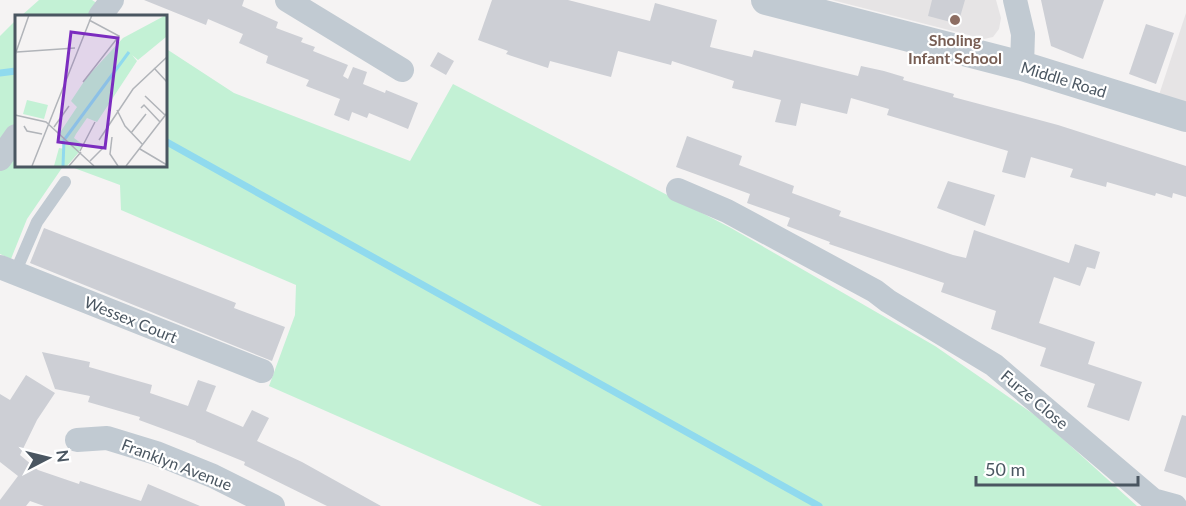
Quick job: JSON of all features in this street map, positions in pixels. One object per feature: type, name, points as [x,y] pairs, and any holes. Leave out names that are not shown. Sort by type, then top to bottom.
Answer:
[{"type":"street","points":[[101,15],[112,0]]},
{"type":"street","points":[[287,0],[402,70]]},
{"type":"street","name":"Middle Road","points":[[766,0],[1022,66],[1186,117]]},
{"type":"street","points":[[1015,0],[1023,34],[1022,66]]},
{"type":"street","points":[[0,159],[15,137]]},
{"type":"street","name":"Furze Close","points":[[678,190],[727,211],[875,291],[994,364],[1153,500],[1175,506]]},
{"type":"street","name":"Wessex Court","points":[[8,270],[262,371]]},
{"type":"street","name":"Franklyn Avenue","points":[[77,440],[107,438],[156,453],[213,476],[273,506]]},
{"type":"lane","points":[[8,270],[65,182]]},
{"type":"shaded area","name":"Sholing Infant School","points":[[832,0],[996,0],[1001,18],[999,29],[993,37],[984,39]]},
{"type":"shaded area","points":[[1186,13],[1186,117],[1155,107]]},
{"type":"green space","points":[[39,0],[92,0],[115,15],[22,15]]},
{"type":"green space","points":[[15,21],[15,166],[63,166],[27,219],[11,259],[0,254],[0,36]]},
{"type":"green space","points":[[166,49],[234,93],[410,161],[453,84],[731,228],[935,346],[1042,420],[1137,506],[542,506],[269,386],[295,315],[296,285],[121,210],[120,185],[69,166],[166,166]]},
{"type":"building","points":[[144,0],[244,0],[242,6],[278,22],[276,28],[303,38],[301,42],[315,47],[313,51],[348,65],[343,76],[348,79],[353,67],[367,72],[363,84],[385,93],[386,90],[418,103],[408,129],[369,113],[367,118],[352,112],[349,121],[334,115],[340,99],[306,86],[309,80],[266,63],[268,56],[239,43],[243,34],[208,19],[206,25]]},
{"type":"building","points":[[492,0],[568,0],[650,21],[655,3],[717,20],[710,47],[752,57],[754,50],[858,76],[861,66],[884,71],[904,77],[903,80],[954,94],[953,97],[1058,125],[1186,166],[1186,197],[1173,193],[1172,198],[1156,193],[1155,196],[1107,182],[1106,187],[1070,177],[1073,169],[1031,157],[1025,178],[1002,172],[1008,151],[887,115],[889,109],[851,98],[847,114],[801,103],[796,126],[775,122],[781,100],[732,88],[734,81],[672,61],[671,65],[618,51],[611,77],[550,61],[548,68],[506,54],[508,51],[478,40]]},
{"type":"building","points":[[932,0],[965,0],[958,24],[928,16]]},
{"type":"building","points":[[1041,0],[1104,0],[1083,59],[1051,46]]},
{"type":"building","points":[[1146,24],[1174,33],[1156,84],[1129,74]]},
{"type":"building","points":[[438,52],[454,61],[446,75],[430,66]]},
{"type":"building","points":[[687,136],[742,156],[739,165],[794,186],[792,193],[841,211],[839,216],[953,255],[966,258],[974,230],[1069,263],[1075,244],[1100,252],[1095,269],[1087,267],[1080,286],[1054,277],[1039,323],[1095,342],[1088,364],[1142,382],[1129,421],[1087,407],[1095,384],[1040,366],[1046,348],[991,329],[996,311],[941,292],[944,283],[829,244],[830,242],[787,226],[790,218],[747,203],[750,194],[676,167]]},
{"type":"building","points":[[948,181],[995,195],[985,226],[937,208]]},
{"type":"building","points":[[44,228],[236,303],[234,308],[285,327],[272,361],[30,263]]},
{"type":"building","points":[[42,352],[90,362],[89,367],[152,385],[150,393],[188,406],[198,380],[216,386],[206,411],[243,427],[252,410],[269,418],[257,441],[302,462],[381,506],[327,506],[244,465],[245,462],[139,420],[140,417],[88,402],[90,396],[55,389]]},
{"type":"building","points":[[26,375],[55,393],[37,420],[20,455],[38,470],[141,501],[148,484],[200,506],[44,506],[30,501],[26,506],[0,506],[0,500],[18,476],[0,462],[0,394],[10,400]]},
{"type":"building","points":[[1182,415],[1186,416],[1186,478],[1164,471]]},
{"type":"waterway","points":[[0,73],[15,71]]},
{"type":"waterway","points":[[166,142],[819,506]]},
{"type":"place","name":"Sholing Infant School","points":[[955,20]]}]
